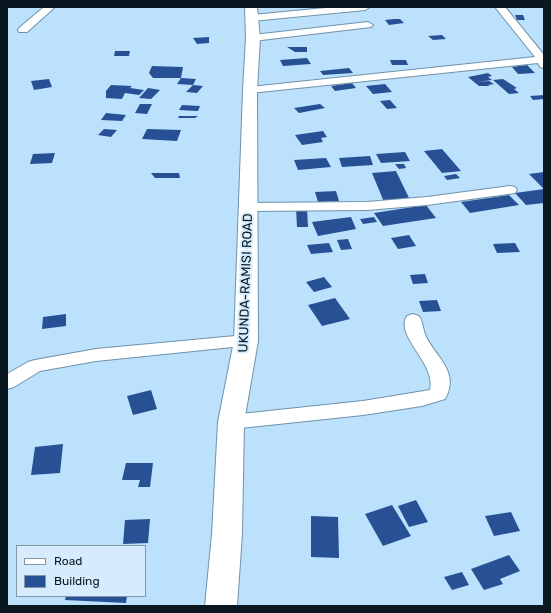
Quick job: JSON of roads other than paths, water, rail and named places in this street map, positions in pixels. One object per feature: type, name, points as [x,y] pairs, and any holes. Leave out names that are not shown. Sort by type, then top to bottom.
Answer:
[{"type":"highway","name":"UKUNDA-RAMISI ROAD","points":[[221,606],[227,534],[231,422],[246,341],[252,21]]},
{"type":"street","points":[[23,30],[50,7]]},
{"type":"street","points":[[252,21],[365,7]]},
{"type":"street","points":[[500,7],[543,62]]},
{"type":"street","points":[[252,21],[368,26]]},
{"type":"street","points":[[250,90],[543,62]]},
{"type":"street","points":[[248,207],[367,206],[428,201],[510,190]]},
{"type":"street","points":[[231,422],[363,408],[422,399],[438,394],[441,383],[436,367],[413,327],[413,320]]},
{"type":"street","points":[[7,382],[35,366],[96,355],[246,341]]}]
